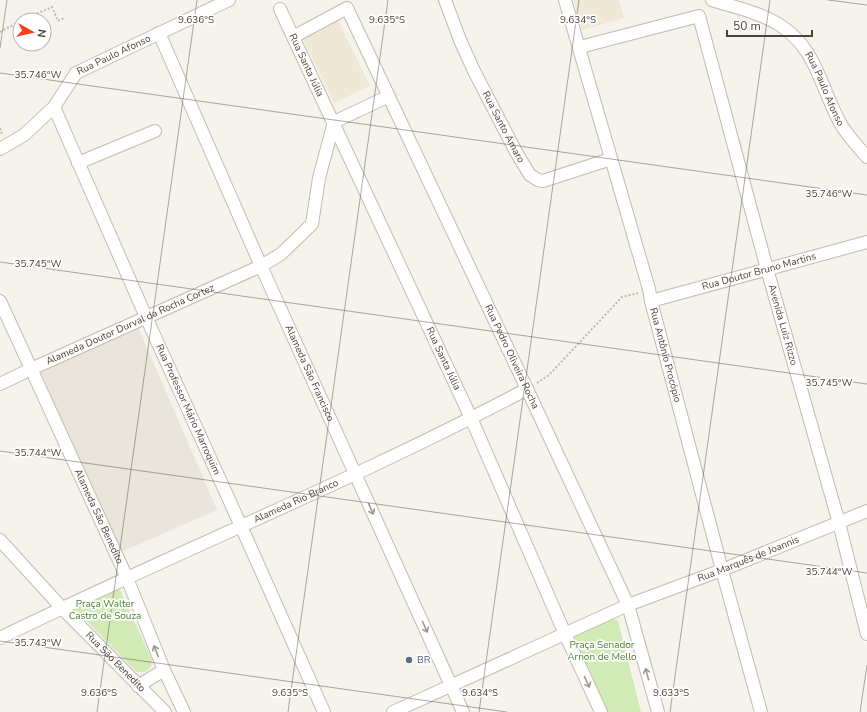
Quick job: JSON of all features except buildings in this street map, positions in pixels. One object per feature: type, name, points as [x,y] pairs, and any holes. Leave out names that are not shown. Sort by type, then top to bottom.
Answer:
[{"type":"street","name":"Rua Paulo Afonso","points":[[0,149],[24,135],[54,107],[76,73],[229,0]]},
{"type":"street","name":"Rua Santo Amaro","points":[[445,0],[460,40],[474,71],[516,152],[530,175],[543,181],[611,159]]},
{"type":"street","name":"Rua Antônio Procópio","points":[[565,0],[580,47],[650,295],[761,712]]},
{"type":"street","name":"Rua Paulo Afonso","points":[[712,0],[769,19],[788,30],[796,38],[804,47],[816,67],[839,120],[851,140],[867,157]]},
{"type":"street","name":"Rua Pedro Oliveira Rocha","points":[[293,37],[347,8],[628,605],[658,712]]},
{"type":"street","name":"Rua Santa Júlia","points":[[280,9],[471,418],[565,634],[601,712]]},
{"type":"street","name":"Avenida Luiz Rizzo","points":[[580,47],[699,16],[767,269],[839,523],[867,634]]},
{"type":"street","name":"Alameda São Francisco","points":[[159,33],[261,266],[463,712]]},
{"type":"street","points":[[334,122],[389,96]]},
{"type":"street","name":"Rua Professor Mário Marroquim","points":[[54,107],[146,318],[324,712]]},
{"type":"street","name":"Alameda Doutor Durval da Rocha Cortez","points":[[0,384],[31,368],[261,266],[281,254],[312,224],[319,178],[334,122]]},
{"type":"street","points":[[78,163],[155,131]]},
{"type":"street","name":"Rua Doutor Bruno Martins","points":[[650,295],[767,269],[867,242]]},
{"type":"street","name":"Alameda São Benedito","points":[[0,301],[126,578],[164,670],[184,712]]},
{"type":"street","name":"Alameda Rio Branco","points":[[0,638],[471,418],[527,388]]},
{"type":"street","name":"Rua Marquês de Joannis","points":[[393,712],[628,605],[722,570],[867,511]]},
{"type":"street","name":"Rua São Benedito","points":[[0,540],[62,608],[165,712]]},
{"type":"street","points":[[138,686],[164,670]]},
{"type":"path","points":[[40,12],[52,7],[58,21],[64,18]]},
{"type":"path","points":[[0,32],[12,25]]},
{"type":"path","points":[[527,388],[549,375],[622,297],[650,295]]},
{"type":"shaded area","points":[[574,0],[619,0],[624,18],[582,30]]},
{"type":"shaded area","points":[[337,18],[370,86],[334,103],[301,35]]},
{"type":"shaded area","points":[[138,327],[217,510],[119,553],[40,370]]},
{"type":"green space","name":"Praça Walter Castro de Souza","points":[[115,579],[152,660],[151,667],[145,672],[137,672],[71,605]]},
{"type":"green space","name":"Praça Senador Arnon de Mello","points":[[612,618],[618,621],[641,712],[603,712],[572,643],[574,636]]},
{"type":"place","name":"BR","points":[[409,660]]}]
